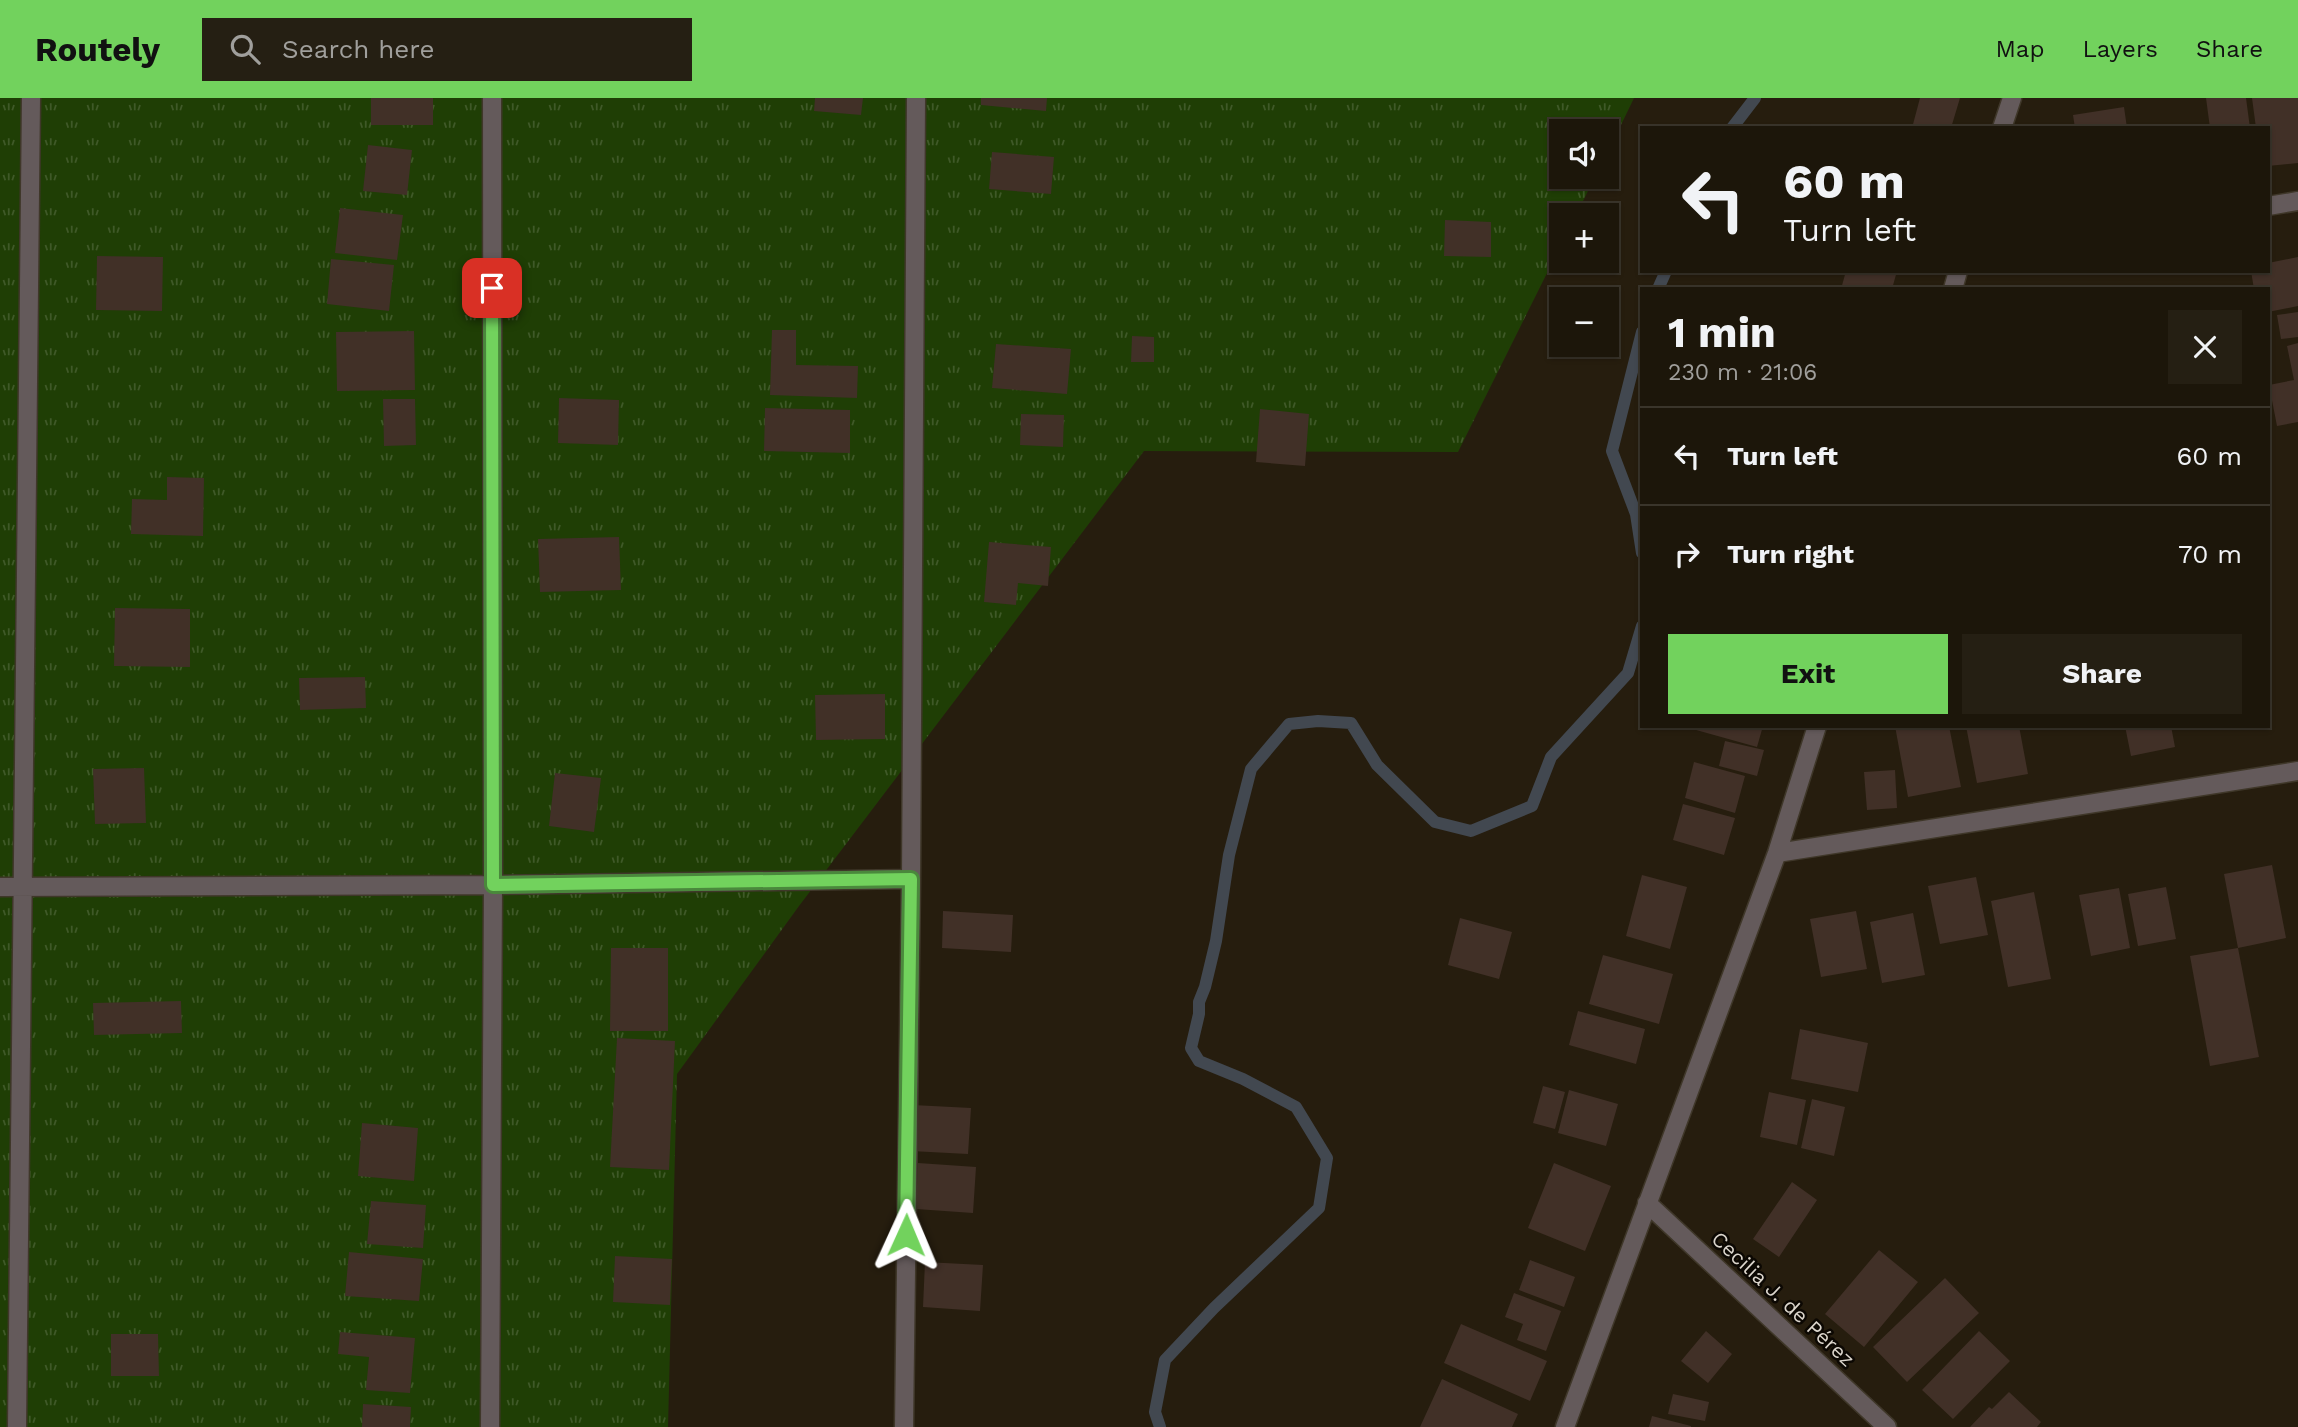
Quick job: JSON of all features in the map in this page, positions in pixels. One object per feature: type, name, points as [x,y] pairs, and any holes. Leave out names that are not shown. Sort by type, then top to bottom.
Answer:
[{"type":"street","points":[[17,1427],[31,98]]},
{"type":"street","points":[[490,1427],[493,885],[492,98]]},
{"type":"street","points":[[904,1427],[916,98]]},
{"type":"street","points":[[2004,126],[2012,98]]},
{"type":"street","points":[[2270,206],[2298,201]]},
{"type":"street","points":[[1566,1427],[1777,853],[1816,728]]},
{"type":"street","points":[[1777,853],[2298,771]]},
{"type":"street","points":[[0,887],[493,885],[911,879]]},
{"type":"street","name":"Cecilia J. de Pérez","points":[[1647,1203],[1887,1427]]},
{"type":"green space","points":[[0,98],[1634,98],[1619,129],[1619,119],[1549,119],[1549,189],[1589,189],[1582,203],[1549,203],[1549,269],[1458,452],[1144,451],[799,906],[677,1074],[668,1427],[0,1427]]},
{"type":"building","points":[[371,98],[433,98],[433,125],[371,125]]},
{"type":"building","points":[[815,98],[863,98],[861,115],[814,111]]},
{"type":"building","points":[[981,98],[1047,98],[1046,111],[981,105]]},
{"type":"building","points":[[1920,98],[1960,98],[1952,126],[1913,126]]},
{"type":"building","points":[[2206,98],[2246,98],[2250,126],[2210,126]]},
{"type":"building","points":[[2252,98],[2298,98],[2298,163],[2270,166],[2270,126],[2256,126]]},
{"type":"building","points":[[2124,107],[2127,126],[2075,126],[2073,115]]},
{"type":"building","points":[[368,145],[412,150],[407,195],[363,191]]},
{"type":"building","points":[[992,152],[1054,157],[1051,194],[989,189]]},
{"type":"building","points":[[340,208],[403,215],[397,260],[335,253]]},
{"type":"building","points":[[1445,220],[1491,222],[1491,257],[1444,256]]},
{"type":"building","points":[[97,256],[163,257],[162,311],[96,310]]},
{"type":"building","points":[[2298,257],[2298,306],[2270,312],[2270,287],[2254,287],[2251,273],[2270,273],[2270,263]]},
{"type":"building","points":[[331,259],[394,265],[389,311],[327,304]]},
{"type":"building","points":[[1845,273],[1896,273],[1893,287],[1842,287]]},
{"type":"building","points":[[2298,312],[2298,337],[2281,339],[2277,315]]},
{"type":"building","points":[[772,330],[796,330],[796,365],[858,366],[857,398],[770,395]]},
{"type":"building","points":[[414,331],[415,390],[337,391],[336,332]]},
{"type":"building","points":[[1132,336],[1154,337],[1154,362],[1131,362]]},
{"type":"building","points":[[2298,343],[2298,422],[2277,426],[2270,385],[2294,380],[2287,346]]},
{"type":"building","points":[[996,344],[1071,349],[1067,394],[992,388]]},
{"type":"building","points":[[559,398],[619,400],[618,445],[558,443]]},
{"type":"building","points":[[383,399],[415,399],[416,445],[384,446]]},
{"type":"building","points":[[765,408],[850,410],[850,453],[764,451]]},
{"type":"building","points":[[1260,409],[1309,414],[1305,466],[1256,462]]},
{"type":"building","points":[[1021,414],[1064,415],[1063,447],[1020,445]]},
{"type":"building","points":[[167,477],[204,478],[203,536],[131,534],[132,499],[167,500]]},
{"type":"building","points":[[619,537],[621,590],[540,592],[538,539]]},
{"type":"building","points":[[989,542],[1051,547],[1048,586],[1018,583],[1016,605],[984,602]]},
{"type":"building","points":[[115,608],[190,609],[190,667],[114,666]]},
{"type":"building","points":[[365,677],[366,708],[300,710],[299,678]]},
{"type":"building","points":[[885,694],[885,739],[816,740],[815,695]]},
{"type":"building","points":[[1689,728],[1762,728],[1757,747]]},
{"type":"building","points":[[1895,728],[1949,728],[1961,787],[1908,797]]},
{"type":"building","points":[[1966,728],[2019,728],[2028,774],[1977,783]]},
{"type":"building","points":[[2125,728],[2171,728],[2175,747],[2131,756]]},
{"type":"building","points":[[1725,741],[1764,750],[1757,776],[1719,766]]},
{"type":"building","points":[[1694,762],[1745,776],[1735,813],[1685,798]]},
{"type":"building","points":[[144,768],[146,823],[95,824],[93,769]]},
{"type":"building","points":[[1895,770],[1897,808],[1867,810],[1864,772]]},
{"type":"building","points":[[555,773],[601,778],[594,832],[549,826]]},
{"type":"building","points":[[1683,804],[1735,818],[1724,855],[1673,840]]},
{"type":"building","points":[[2272,865],[2286,938],[2238,948],[2224,874]]},
{"type":"building","points":[[1642,875],[1687,887],[1670,949],[1626,936]]},
{"type":"building","points":[[1976,877],[1988,935],[1940,944],[1928,886]]},
{"type":"building","points":[[2166,887],[2176,939],[2138,946],[2128,894]]},
{"type":"building","points":[[2119,888],[2130,948],[2091,956],[2079,895]]},
{"type":"building","points":[[2034,892],[2051,979],[2008,987],[1991,901]]},
{"type":"building","points":[[943,911],[1013,915],[1011,952],[942,948]]},
{"type":"building","points":[[1856,911],[1867,969],[1821,977],[1810,919]]},
{"type":"building","points":[[1913,913],[1925,975],[1882,983],[1870,922]]},
{"type":"building","points":[[1460,918],[1512,932],[1499,979],[1448,965]]},
{"type":"building","points":[[611,948],[668,948],[668,1031],[610,1031]]},
{"type":"building","points":[[2238,948],[2259,1057],[2210,1066],[2190,956]]},
{"type":"building","points":[[1603,955],[1673,974],[1659,1024],[1589,1004]]},
{"type":"building","points":[[181,1001],[182,1033],[94,1035],[93,1003]]},
{"type":"building","points":[[1578,1011],[1645,1029],[1636,1064],[1569,1045]]},
{"type":"building","points":[[1800,1029],[1868,1043],[1858,1092],[1791,1079]]},
{"type":"building","points":[[617,1038],[675,1041],[669,1170],[610,1167]]},
{"type":"building","points":[[1543,1086],[1565,1092],[1555,1129],[1533,1123]]},
{"type":"building","points":[[1569,1090],[1618,1104],[1606,1146],[1558,1133]]},
{"type":"building","points":[[1769,1092],[1806,1100],[1797,1145],[1760,1137]]},
{"type":"building","points":[[1812,1099],[1845,1107],[1834,1156],[1801,1148]]},
{"type":"building","points":[[913,1105],[971,1108],[968,1154],[911,1151]]},
{"type":"building","points":[[362,1123],[418,1128],[414,1181],[358,1176]]},
{"type":"building","points":[[918,1163],[976,1167],[973,1213],[916,1209]]},
{"type":"building","points":[[1554,1163],[1611,1186],[1585,1251],[1528,1228]]},
{"type":"building","points":[[1792,1182],[1817,1200],[1779,1257],[1753,1239]]},
{"type":"building","points":[[371,1201],[426,1205],[423,1248],[367,1244]]},
{"type":"building","points":[[1879,1250],[1918,1282],[1864,1347],[1825,1314]]},
{"type":"building","points":[[349,1252],[423,1259],[419,1301],[345,1296]]},
{"type":"building","points":[[615,1256],[672,1259],[670,1305],[613,1302]]},
{"type":"building","points":[[1530,1260],[1575,1277],[1564,1307],[1519,1290]]},
{"type":"building","points":[[925,1262],[983,1265],[980,1311],[923,1307]]},
{"type":"building","points":[[1945,1278],[1979,1313],[1907,1382],[1873,1347]]},
{"type":"building","points":[[1514,1293],[1561,1311],[1546,1351],[1517,1340],[1523,1324],[1505,1317]]},
{"type":"building","points":[[1461,1324],[1547,1361],[1530,1401],[1444,1363]]},
{"type":"building","points":[[1706,1331],[1732,1354],[1708,1383],[1681,1361]]},
{"type":"building","points":[[1979,1331],[2010,1361],[1953,1419],[1922,1390]]},
{"type":"building","points":[[340,1332],[415,1338],[410,1393],[366,1390],[369,1357],[338,1354]]},
{"type":"building","points":[[111,1334],[158,1334],[159,1376],[111,1376]]},
{"type":"building","points":[[1442,1379],[1518,1414],[1512,1427],[1420,1427]]},
{"type":"building","points":[[2009,1392],[2041,1422],[2037,1427],[1970,1427],[1989,1407],[1992,1409]]},
{"type":"building","points":[[1673,1394],[1709,1402],[1705,1421],[1668,1414]]},
{"type":"building","points":[[363,1404],[411,1407],[410,1427],[362,1427]]},
{"type":"building","points":[[1652,1416],[1691,1426],[1691,1427],[1649,1427]]},
{"type":"waterway","points":[[1734,126],[1755,98]]},
{"type":"waterway","points":[[1659,287],[1665,273]]},
{"type":"waterway","points":[[1640,340],[1612,451],[1636,514],[1640,540]]},
{"type":"waterway","points":[[1160,1427],[1155,1412],[1165,1360],[1214,1308],[1319,1208],[1327,1158],[1296,1107],[1243,1079],[1199,1061],[1191,1048],[1199,1002],[1216,941],[1229,855],[1251,769],[1289,724],[1318,721],[1351,723],[1377,765],[1435,822],[1471,831],[1532,806],[1551,757],[1628,673],[1640,633]]},
{"type":"route","points":[[492,288],[493,885],[911,879],[906,1235]]}]
